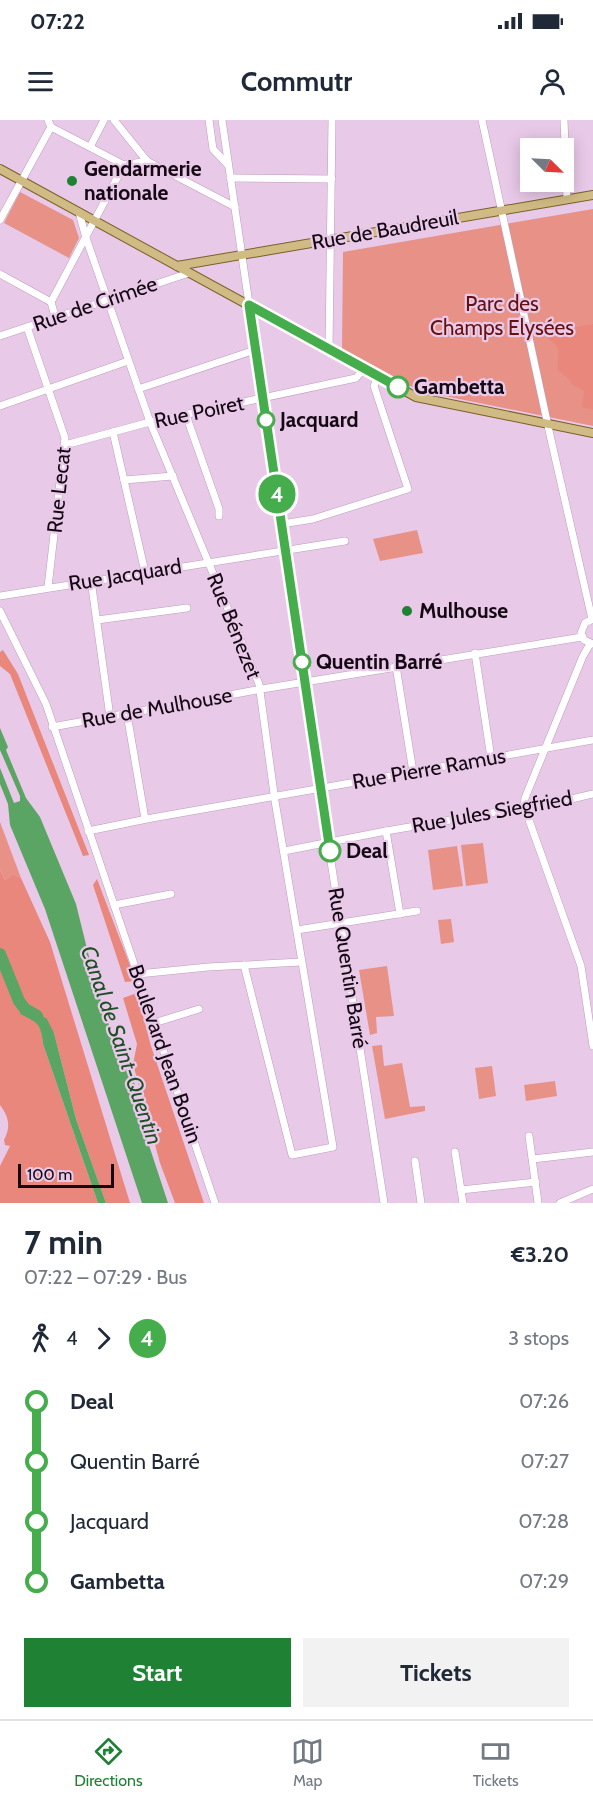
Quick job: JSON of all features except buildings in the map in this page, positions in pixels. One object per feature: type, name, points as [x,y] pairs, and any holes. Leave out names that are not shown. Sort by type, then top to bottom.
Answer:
[{"type":"main road","points":[[0,169],[364,369],[423,399],[593,432]]},
{"type":"main road","name":"Rue de Baudreuil","points":[[177,266],[593,195]]},
{"type":"main road","points":[[205,281],[198,274],[198,269],[209,261]]},
{"type":"street","points":[[90,147],[104,120]]},
{"type":"street","points":[[114,120],[147,161],[235,207]]},
{"type":"street","points":[[209,120],[213,149],[228,165]]},
{"type":"street","name":"Rue Quentin Barré","points":[[222,120],[328,842],[384,1203]]},
{"type":"street","points":[[329,349],[333,120]]},
{"type":"street","points":[[483,120],[547,423],[593,619],[583,626],[582,637],[592,644],[584,656],[525,798],[524,806],[581,966],[590,1004],[593,1046]]},
{"type":"street","points":[[564,120],[567,199]]},
{"type":"street","points":[[0,220],[50,123],[124,165],[147,161]]},
{"type":"street","points":[[55,316],[51,302],[124,165]]},
{"type":"street","points":[[230,178],[332,179]]},
{"type":"street","name":"Rue Bénezet","points":[[79,212],[150,422],[259,684],[301,962],[333,1147],[291,1155],[244,965]]},
{"type":"street","name":"Rue de Crimée","points":[[0,336],[189,273]]},
{"type":"street","points":[[0,274],[51,302]]},
{"type":"street","name":"Rue Lecat","points":[[27,327],[65,438],[48,587]]},
{"type":"street","points":[[138,389],[255,350]]},
{"type":"street","points":[[0,406],[128,361]]},
{"type":"street","name":"Rue Poiret","points":[[65,445],[150,422],[356,378],[364,369]]},
{"type":"street","points":[[282,524],[313,519],[408,489],[374,386],[378,376]]},
{"type":"street","points":[[186,415],[219,508],[219,516]]},
{"type":"street","points":[[113,432],[145,572]]},
{"type":"street","points":[[124,480],[173,476]]},
{"type":"street","name":"Rue Jacquard","points":[[0,596],[345,541]]},
{"type":"street","points":[[91,580],[110,717]]},
{"type":"street","points":[[97,620],[187,608]]},
{"type":"street","name":"Boulevard Jean Bouin","points":[[0,611],[46,704],[215,1203]]},
{"type":"street","name":"Rue de Mulhouse","points":[[52,727],[260,689],[582,637]]},
{"type":"street","points":[[475,653],[492,758]]},
{"type":"street","points":[[396,666],[413,772]]},
{"type":"street","points":[[127,714],[144,819]]},
{"type":"street","name":"Rue Pierre Ramus","points":[[88,831],[144,819],[593,740]]},
{"type":"street","name":"Rue Jules Siegfried","points":[[284,851],[593,794]]},
{"type":"street","points":[[386,831],[400,914]]},
{"type":"street","points":[[114,905],[171,894]]},
{"type":"street","points":[[297,930],[417,911]]},
{"type":"street","points":[[138,974],[301,962]]},
{"type":"street","points":[[154,1023],[199,1009]]},
{"type":"street","points":[[529,1136],[538,1203]]},
{"type":"street","points":[[455,1152],[462,1203]]},
{"type":"street","points":[[533,1159],[593,1152]]},
{"type":"street","points":[[415,1161],[421,1203]]},
{"type":"street","points":[[461,1190],[536,1182]]},
{"type":"street","points":[[560,1203],[593,1189]]},
{"type":"green space","points":[[20,192],[73,220],[79,238],[69,258],[4,223]]},
{"type":"green space","name":"Parc des Champs Elysées","points":[[593,209],[593,426],[420,391],[342,350],[343,252]]},
{"type":"green space","points":[[417,530],[423,553],[380,561],[373,539]]},
{"type":"green space","points":[[0,822],[21,878],[13,874],[5,880],[0,870]]},
{"type":"green space","points":[[483,843],[488,883],[466,886],[461,845]]},
{"type":"green space","points":[[457,846],[463,886],[433,890],[428,850]]},
{"type":"green space","points":[[451,919],[454,942],[441,944],[438,920]]},
{"type":"green space","points":[[387,966],[394,1016],[376,1017],[377,1033],[370,1035],[359,970]]},
{"type":"green space","points":[[382,1045],[384,1066],[402,1063],[410,1107],[425,1106],[425,1111],[385,1119],[372,1046]]},
{"type":"green space","points":[[492,1066],[496,1096],[479,1099],[475,1068]]},
{"type":"green space","points":[[555,1081],[557,1096],[526,1101],[524,1085]]},
{"type":"shaded area","points":[[593,324],[593,410],[582,407],[584,391],[572,384],[558,370],[558,349],[547,338],[560,330]]},
{"type":"shaded area","points":[[3,650],[18,674],[89,855],[83,856],[10,674],[0,666],[0,652]]},
{"type":"shaded area","points":[[0,728],[8,747],[6,750],[26,798],[40,817],[76,904],[97,989],[121,1062],[128,1064],[141,1104],[137,1109],[168,1203],[142,1203],[45,909],[10,825],[8,804],[0,784],[0,768],[14,803],[20,801],[20,796],[0,750]]},
{"type":"shaded area","points":[[0,870],[5,880],[13,874],[21,878],[50,942],[130,1203],[106,1203],[76,1119],[54,1033],[36,1021],[41,1029],[43,1044],[98,1203],[0,1203],[0,1166],[10,1146],[5,1145],[8,1122],[0,1105]]},
{"type":"shaded area","points":[[97,879],[136,981],[125,982],[93,885]]},
{"type":"shaded area","points":[[137,993],[151,1046],[204,1203],[175,1203],[160,1163],[133,1064],[137,1044],[123,998]]},
{"type":"shaded area","points":[[26,1005],[47,1019],[54,1033],[76,1119],[106,1203],[98,1203],[43,1044],[40,1028],[38,1024],[20,1014]]},
{"type":"waterway","points":[[0,954],[19,1001],[25,1009],[37,1016]]},
{"type":"bus line","name":"4","points":[[330,851],[249,305],[398,387]]},
{"type":"place","name":"Gendarmerie nationale","points":[[72,181]]},
{"type":"place","name":"Gambetta","points":[[398,387]]},
{"type":"place","name":"Jacquard","points":[[266,420]]},
{"type":"place","name":"Mulhouse","points":[[407,611]]},
{"type":"place","name":"Quentin Barré","points":[[302,662]]},
{"type":"place","name":"Deal","points":[[330,851]]},
{"type":"water label","name":"Canal de Saint-Quentin","points":[[122,1045]]}]
